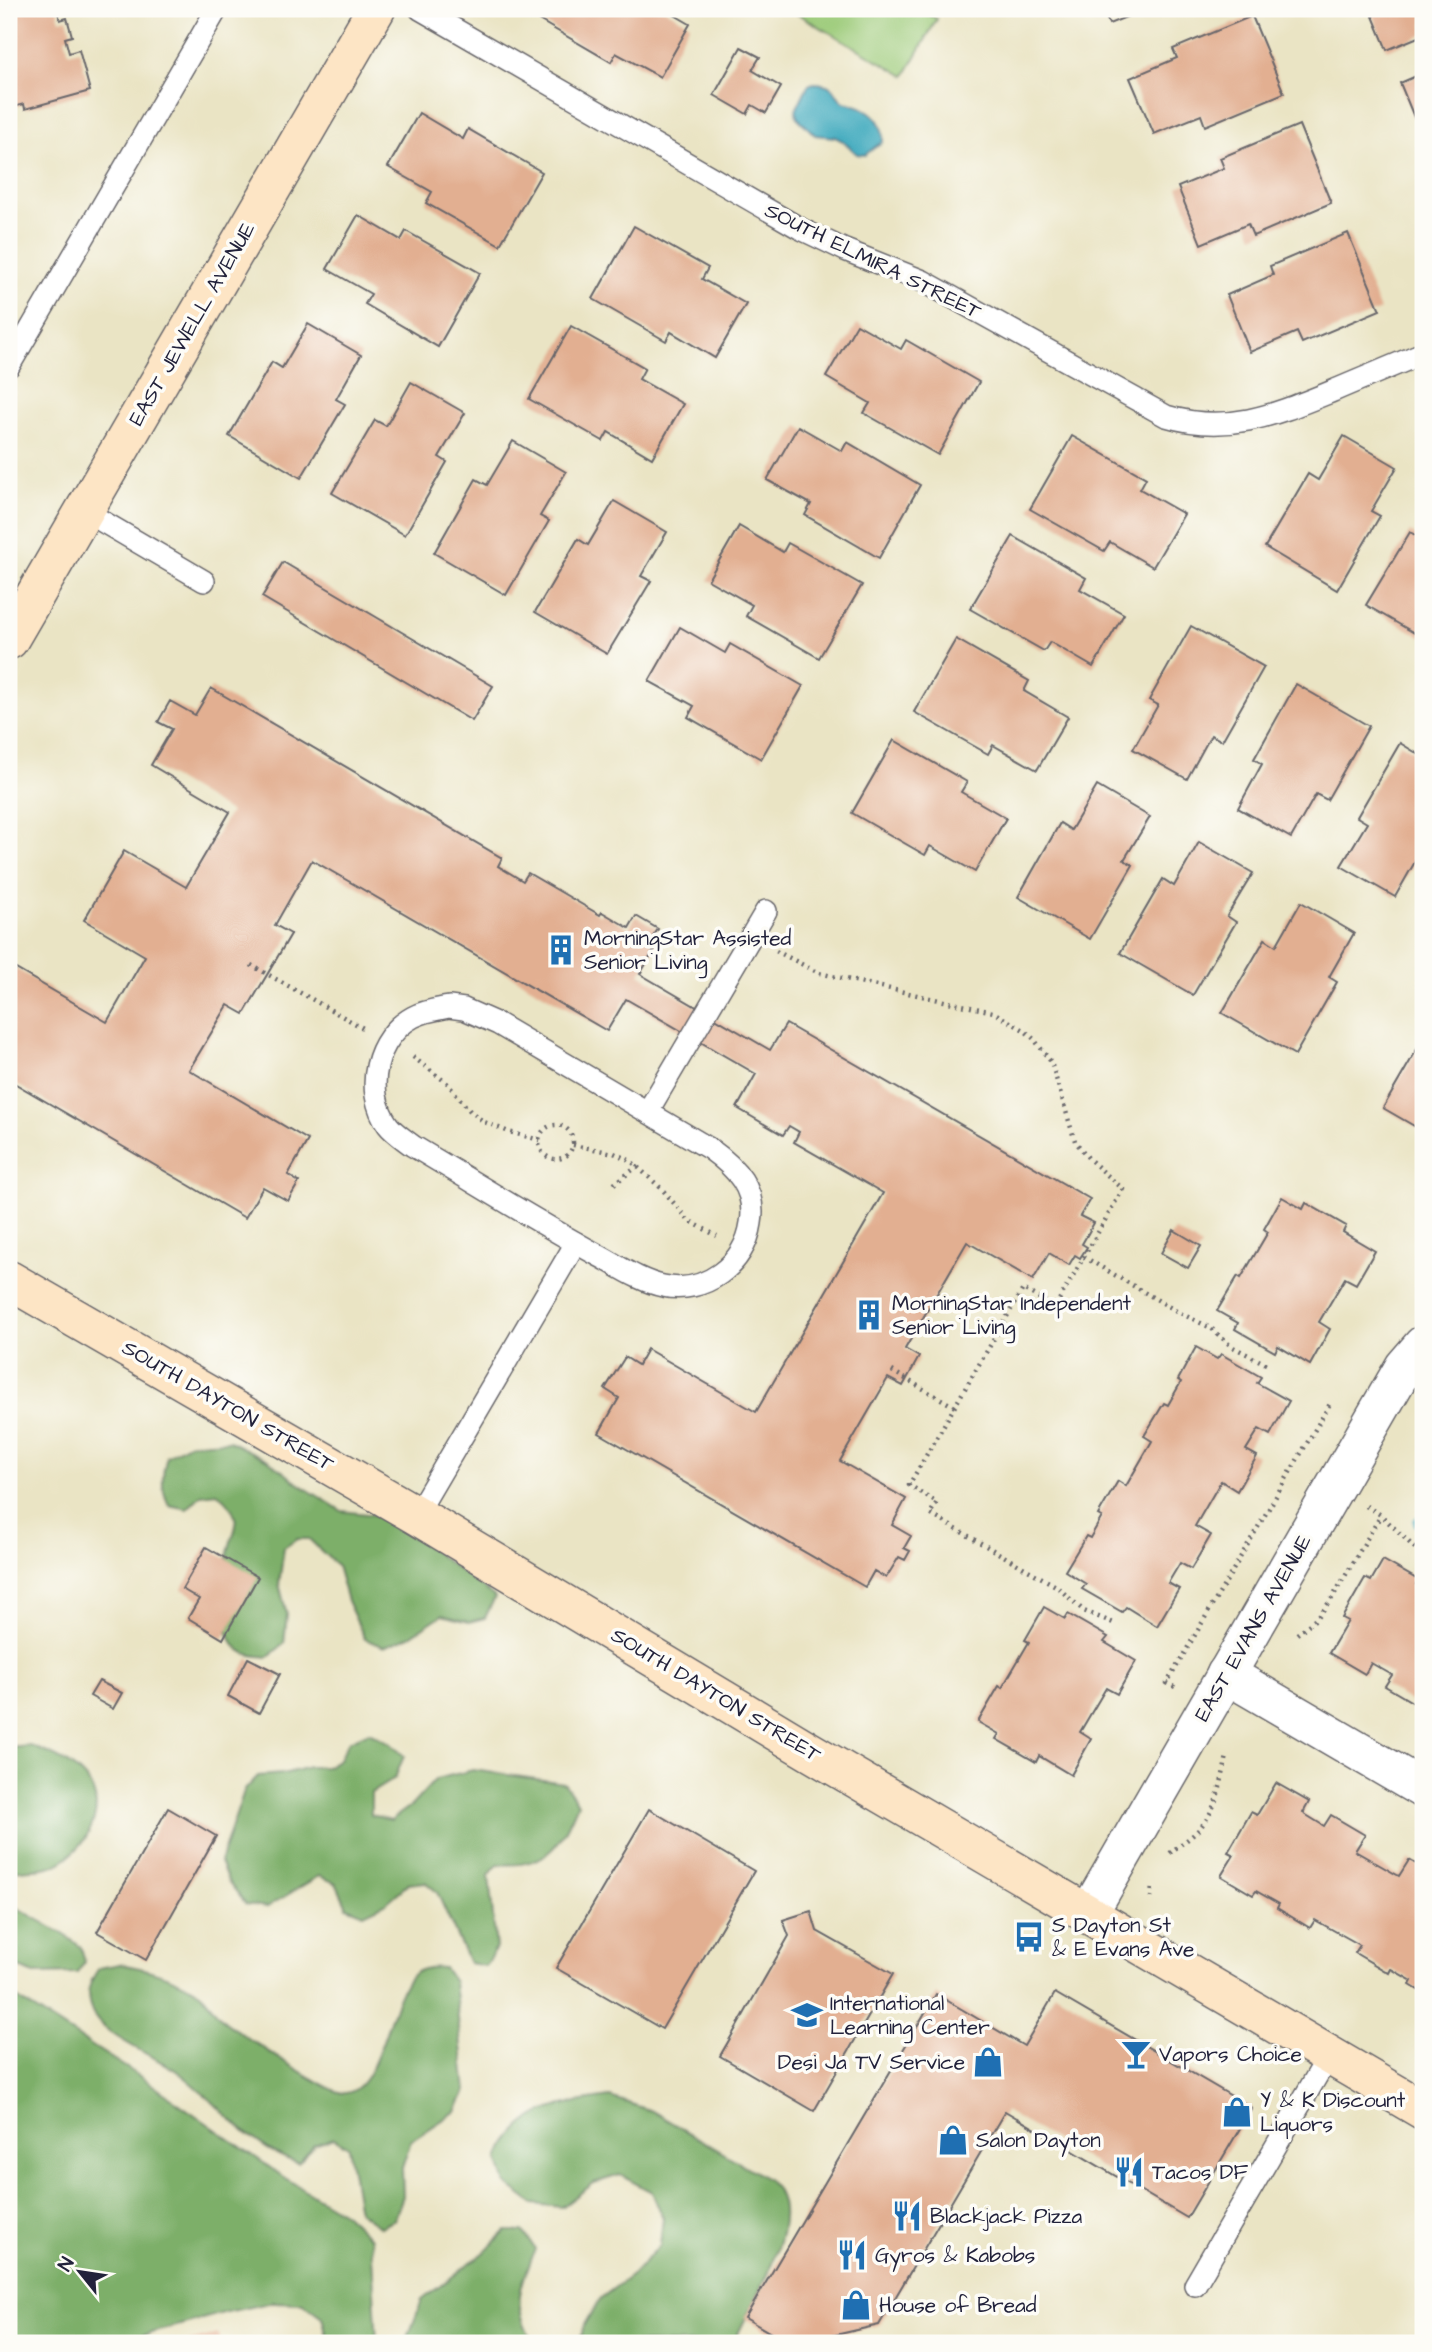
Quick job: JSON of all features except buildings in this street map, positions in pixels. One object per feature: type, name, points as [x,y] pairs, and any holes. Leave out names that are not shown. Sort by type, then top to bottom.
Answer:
[{"type":"street","name":"EAST JEWELL AVENUE","points":[[9,639],[376,9]]},
{"type":"street","name":"SOUTH DAYTON STREET","points":[[9,1280],[416,1515],[809,1751],[1423,2110]]},
{"type":"street","name":"EAST EVANS AVENUE","points":[[1088,1914],[1404,1367],[1423,1345]]},
{"type":"street","points":[[1226,1674],[1423,1789]]},
{"type":"lane","points":[[9,366],[217,9]]},
{"type":"lane","name":"SOUTH ELMIRA STREET","points":[[420,9],[801,229],[834,246],[923,281],[1166,416],[1207,424],[1249,421],[1284,411],[1423,354]]},
{"type":"lane","points":[[83,510],[204,581]]},
{"type":"lane","points":[[648,1111],[766,911]]},
{"type":"lane","points":[[449,1007],[464,1009],[498,1024],[648,1111],[710,1149],[733,1167],[743,1178],[751,1204],[752,1219],[743,1249],[725,1271],[700,1284],[676,1288],[661,1286],[638,1277],[413,1146],[391,1128],[376,1098],[375,1082],[380,1053],[394,1032],[413,1017],[449,1007]]},
{"type":"lane","points":[[416,1515],[576,1243]]},
{"type":"lane","points":[[1195,2284],[1329,2055]]},
{"type":"path","points":[[751,936],[820,974],[993,1012],[1011,1021],[1034,1039],[1051,1062],[1075,1141],[1089,1159],[1124,1189],[1055,1307],[1023,1289],[909,1485],[937,1502],[930,1514],[1056,1586],[1084,1611],[1116,1624]]},
{"type":"path","points":[[551,1125],[565,1128],[574,1138],[573,1145],[571,1152],[561,1160],[547,1158],[539,1146],[541,1133],[551,1125]]},
{"type":"path","points":[[573,1145],[614,1153],[638,1166],[688,1220],[743,1249]]},
{"type":"path","points":[[614,1184],[638,1166]]},
{"type":"path","points":[[1084,1257],[1178,1312],[1211,1328],[1231,1346],[1268,1365]]},
{"type":"path","points":[[892,1371],[955,1406]]},
{"type":"path","points":[[1167,1683],[1331,1402]]},
{"type":"path","points":[[1291,1641],[1317,1618],[1331,1600],[1381,1515],[1423,1556]]},
{"type":"path","points":[[1169,1854],[1196,1832],[1207,1819],[1220,1791],[1230,1747]]},
{"type":"path","points":[[1151,1898],[1154,1876]]},
{"type":"green space","points":[[789,9],[919,9],[937,19],[905,76]]},
{"type":"green space","points":[[229,1441],[268,1460],[302,1486],[342,1511],[375,1515],[417,1539],[495,1597],[485,1618],[469,1622],[442,1615],[410,1636],[384,1647],[365,1639],[347,1601],[337,1566],[309,1539],[297,1539],[284,1548],[279,1584],[287,1614],[284,1644],[267,1657],[245,1653],[235,1645],[228,1634],[222,1604],[224,1571],[236,1527],[233,1510],[217,1493],[201,1495],[187,1509],[169,1505],[163,1487],[167,1456],[190,1443]]},
{"type":"green space","points":[[369,1732],[390,1743],[404,1756],[395,1778],[371,1793],[371,1815],[391,1820],[412,1805],[436,1779],[473,1770],[564,1783],[578,1803],[565,1831],[550,1851],[529,1862],[498,1864],[489,1875],[496,1948],[485,1966],[469,1963],[437,1892],[425,1882],[408,1884],[385,1904],[364,1914],[347,1907],[336,1883],[319,1876],[267,1907],[246,1904],[228,1881],[220,1862],[244,1791],[258,1776],[283,1774],[309,1767],[326,1767],[339,1759],[349,1741]]},
{"type":"green space","points":[[30,1746],[60,1759],[84,1777],[92,1788],[96,1802],[95,1817],[85,1839],[63,1861],[52,1866],[9,1873],[9,1748]]},
{"type":"green space","points":[[9,1903],[81,1947],[85,1962],[77,1973],[34,1974],[9,1963]]},
{"type":"green space","points":[[120,1964],[162,1974],[192,1988],[203,1996],[221,2018],[264,2049],[343,2093],[356,2089],[366,2078],[375,2062],[404,1986],[413,1974],[424,1969],[444,1968],[454,1982],[466,2091],[456,2111],[411,2141],[402,2168],[403,2196],[394,2220],[380,2227],[359,2212],[348,2147],[334,2138],[314,2145],[298,2163],[280,2156],[248,2134],[190,2081],[120,2039],[101,2024],[89,2004],[88,1992],[99,1968]]},
{"type":"green space","points":[[9,1993],[144,2079],[285,2178],[345,2214],[371,2238],[377,2343],[329,2343],[322,2317],[303,2303],[273,2302],[115,2343],[9,2343]]},
{"type":"green space","points":[[610,2097],[652,2111],[767,2179],[779,2194],[783,2211],[778,2247],[762,2285],[731,2343],[580,2343],[583,2328],[601,2298],[633,2274],[660,2245],[663,2218],[652,2192],[620,2175],[594,2183],[562,2207],[533,2204],[506,2184],[498,2159],[507,2142],[530,2119],[559,2106]]},
{"type":"green space","points":[[506,2231],[523,2231],[535,2249],[520,2296],[522,2317],[534,2343],[406,2343],[422,2300],[488,2249]]},
{"type":"water","points":[[814,83],[829,86],[844,102],[859,106],[872,114],[880,125],[883,141],[865,155],[857,154],[835,137],[815,135],[797,117],[796,110],[808,85]]},
{"type":"waterway","points":[[1419,1522],[1423,1526]]},
{"type":"place","name":"MorningStar Assisted Senior Living","points":[[561,950]]},
{"type":"place","name":"MorningStar Independent Senior Living","points":[[869,1315]]},
{"type":"place","name":"S Dayton St & E Evans Ave","points":[[1029,1937]]},
{"type":"place","name":"International Learning Center","points":[[807,2015]]},
{"type":"place","name":"Vapors Choice","points":[[1136,2054]]},
{"type":"place","name":"Desi Ja TV Service","points":[[988,2062]]},
{"type":"place","name":"Y & K Discount Liquors","points":[[1237,2112]]},
{"type":"place","name":"Salon Dayton","points":[[953,2140]]},
{"type":"place","name":"Tacos DF","points":[[1129,2172]]},
{"type":"place","name":"Blackjack Pizza","points":[[907,2216]]},
{"type":"place","name":"Gyros & Kabobs","points":[[852,2255]]},
{"type":"place","name":"House of Bread","points":[[856,2305]]}]
